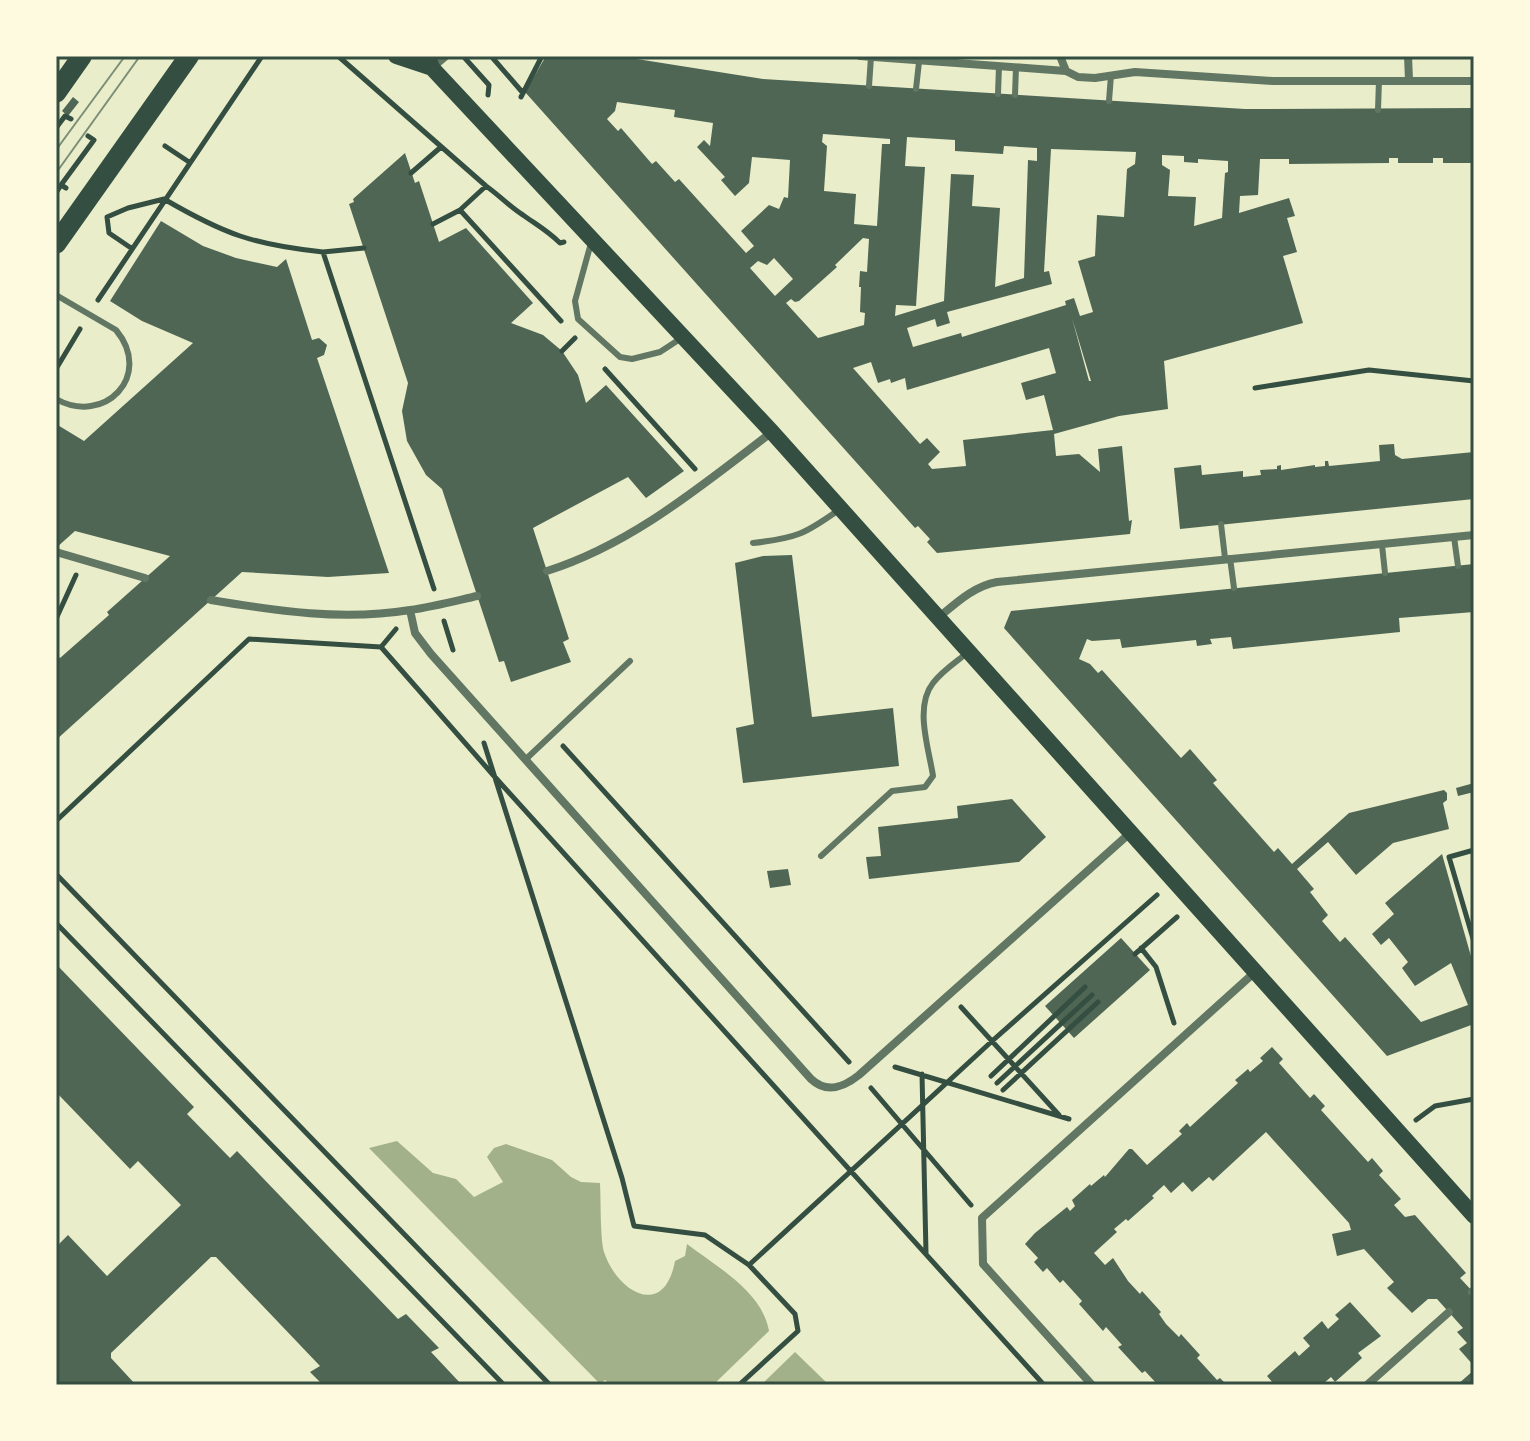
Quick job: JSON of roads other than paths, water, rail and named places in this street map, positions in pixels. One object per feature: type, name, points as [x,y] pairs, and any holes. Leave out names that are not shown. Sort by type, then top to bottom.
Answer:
[{"type":"main road","points":[[56,93],[82,56]]},
{"type":"main road","points":[[56,244],[189,56]]},
{"type":"main road","points":[[396,56],[430,62],[772,432],[1474,1216]]},
{"type":"street","points":[[430,62],[446,56]]},
{"type":"street","points":[[860,56],[1066,71],[1078,77],[1135,72],[1273,81],[1474,81]]},
{"type":"street","points":[[1060,56],[1066,71]]},
{"type":"street","points":[[1408,56],[1409,80]]},
{"type":"street","points":[[547,571],[601,550],[656,518],[772,432]]},
{"type":"street","points":[[938,618],[985,584],[1474,535]]},
{"type":"street","points":[[56,552],[145,578]]},
{"type":"street","points":[[211,600],[271,610],[356,615],[410,610],[477,596]]},
{"type":"street","points":[[410,610],[415,633],[431,654],[817,1085],[836,1088],[848,1084],[1130,833]]},
{"type":"street","points":[[1092,1385],[983,1264],[982,1218],[1255,972]]},
{"type":"street","points":[[1367,1385],[1449,1312]]},
{"type":"lane","points":[[869,86],[871,57]]},
{"type":"lane","points":[[916,89],[919,62]]},
{"type":"lane","points":[[998,94],[999,66]]},
{"type":"lane","points":[[1015,95],[1016,67]]},
{"type":"lane","points":[[1109,101],[1111,75]]},
{"type":"lane","points":[[1378,110],[1379,80]]},
{"type":"lane","points":[[592,239],[575,301],[578,319],[620,357],[632,359],[660,352],[683,337]]},
{"type":"lane","points":[[56,295],[116,330],[123,339],[130,361],[126,384],[118,394],[97,404],[70,406],[56,399]]},
{"type":"lane","points":[[753,543],[786,539],[807,532],[840,509]]},
{"type":"lane","points":[[1221,524],[1234,588]]},
{"type":"lane","points":[[1454,537],[1458,566]]},
{"type":"lane","points":[[1382,545],[1385,573]]},
{"type":"lane","points":[[821,856],[892,791],[925,787],[933,776],[923,711],[927,691],[935,680],[968,652]]},
{"type":"lane","points":[[526,759],[630,661]]},
{"type":"tram line","points":[[56,150],[125,56]]},
{"type":"tram line","points":[[56,173],[140,56]]}]
